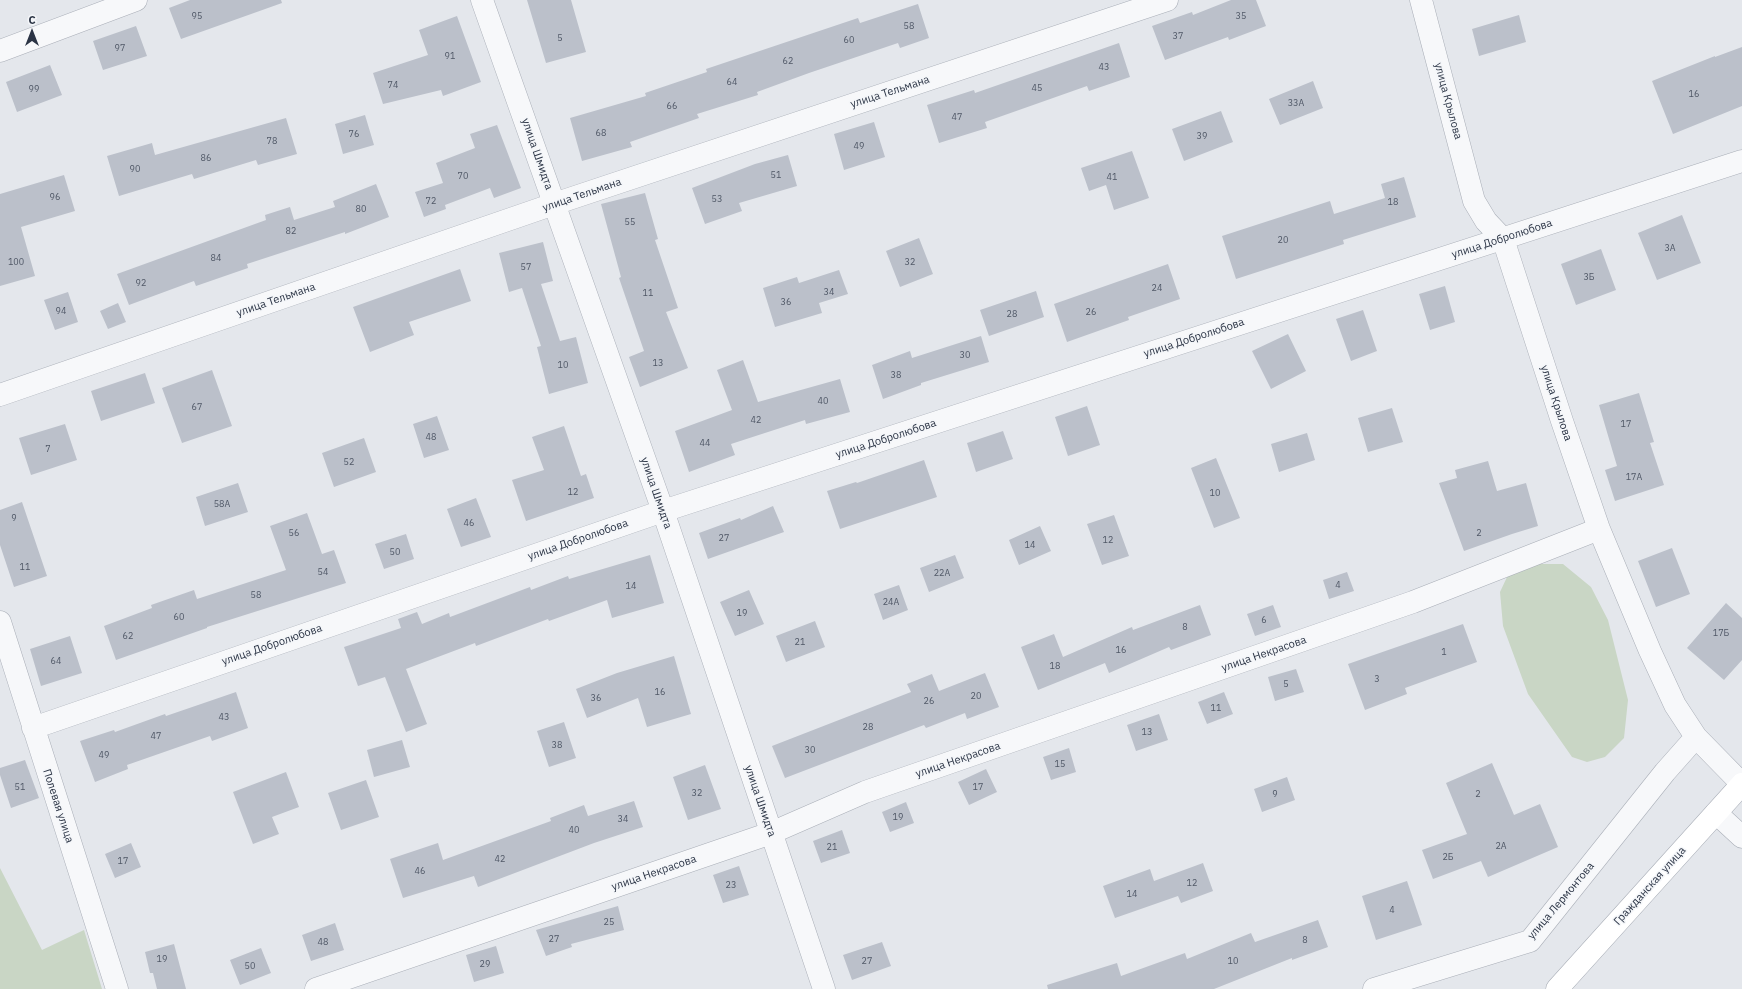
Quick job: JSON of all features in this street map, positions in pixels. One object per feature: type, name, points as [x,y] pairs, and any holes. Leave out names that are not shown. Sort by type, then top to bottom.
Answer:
[{"type":"main road","name":"Гражданская улица","points":[[1557,989],[1742,784]]},
{"type":"street","points":[[0,51],[136,0]]},
{"type":"street","name":"улица Шмидта","points":[[482,0],[663,511],[824,989]]},
{"type":"street","name":"улица Тельмана","points":[[0,395],[554,204],[1167,0]]},
{"type":"street","name":"улица Крылова","points":[[1421,0],[1474,201],[1486,221],[1503,239],[1599,529],[1650,651],[1676,705],[1696,737],[1742,784]]},
{"type":"street","name":"улица Добролюбова","points":[[34,728],[663,511],[1742,161]]},
{"type":"street","name":"улица Некрасова","points":[[316,989],[771,833],[865,792],[1413,602],[1599,529]]},
{"type":"street","name":"Полевая улица","points":[[0,622],[117,989]]},
{"type":"street","name":"улица Лермонтова","points":[[1374,989],[1530,941],[1664,772],[1696,737]]},
{"type":"street","points":[[1716,813],[1742,838]]},
{"type":"green space","points":[[1530,564],[1563,564],[1591,587],[1608,620],[1628,700],[1624,738],[1605,757],[1587,762],[1572,757],[1528,694],[1503,626],[1500,592],[1508,575]]},
{"type":"green space","points":[[0,868],[42,950],[84,930],[102,989],[0,989]]},
{"type":"building","points":[[190,0],[281,0],[282,3],[181,39],[169,8]]},
{"type":"building","points":[[527,0],[571,0],[586,52],[546,63]]},
{"type":"building","points":[[1231,0],[1256,0],[1266,26],[1229,40],[1228,37],[1165,60],[1152,26],[1192,12],[1193,15]]},
{"type":"building","points":[[918,4],[929,38],[900,48],[898,43],[809,73],[757,92],[758,95],[697,114],[699,118],[630,142],[632,147],[582,161],[570,118],[646,96],[645,93],[707,72],[706,69],[858,18],[860,23]]},
{"type":"building","points":[[1519,15],[1526,42],[1479,56],[1472,29]]},
{"type":"building","points":[[457,16],[481,82],[443,96],[441,90],[383,104],[373,73],[428,55],[419,30]]},
{"type":"building","points":[[136,26],[147,56],[103,70],[93,41]]},
{"type":"building","points":[[1119,43],[1130,77],[1089,91],[1087,86],[985,122],[987,128],[939,143],[927,105],[974,90],[975,93]]},
{"type":"building","points":[[1742,47],[1742,106],[1673,134],[1652,81]]},
{"type":"building","points":[[50,65],[62,95],[17,112],[6,82]]},
{"type":"building","points":[[1313,81],[1323,108],[1280,125],[1269,99]]},
{"type":"building","points":[[1221,111],[1233,142],[1184,161],[1172,129]]},
{"type":"building","points":[[365,115],[374,145],[343,154],[335,124]]},
{"type":"building","points":[[286,118],[297,154],[258,165],[256,160],[194,179],[192,174],[119,196],[107,156],[152,143],[155,155]]},
{"type":"building","points":[[874,122],[885,157],[844,170],[834,134]]},
{"type":"building","points":[[497,125],[521,188],[494,198],[490,188],[445,205],[446,209],[424,217],[415,192],[443,183],[436,163],[475,148],[470,134]]},
{"type":"building","points":[[1132,151],[1149,198],[1114,210],[1106,185],[1089,191],[1081,168]]},
{"type":"building","points":[[788,155],[797,186],[739,203],[742,211],[705,224],[692,188],[755,164]]},
{"type":"building","points":[[64,175],[75,211],[21,227],[35,276],[0,286],[0,194]]},
{"type":"building","points":[[1404,177],[1416,217],[1343,240],[1344,244],[1236,279],[1222,236],[1330,201],[1334,214],[1385,198],[1381,184]]},
{"type":"building","points":[[376,184],[389,217],[345,234],[345,232],[247,264],[248,268],[196,286],[194,281],[129,305],[117,274],[266,220],[265,215],[290,207],[294,220],[335,207],[333,201]]},
{"type":"building","points":[[645,193],[658,239],[655,240],[678,308],[666,312],[688,368],[640,387],[629,357],[644,351],[619,278],[621,277],[601,204]]},
{"type":"building","points":[[1682,215],[1701,263],[1657,280],[1638,233]]},
{"type":"building","points":[[919,238],[933,274],[900,287],[886,251]]},
{"type":"building","points":[[543,242],[553,281],[541,284],[560,341],[576,337],[588,383],[549,394],[537,347],[541,346],[522,288],[509,292],[499,253]]},
{"type":"building","points":[[1601,249],[1616,290],[1576,305],[1561,264]]},
{"type":"building","points":[[1168,264],[1180,299],[1128,317],[1129,320],[1067,342],[1054,304]]},
{"type":"building","points":[[460,269],[471,301],[409,322],[414,335],[370,352],[353,307]]},
{"type":"building","points":[[839,270],[848,294],[819,303],[822,313],[775,327],[763,288],[797,277],[799,283]]},
{"type":"building","points":[[1445,286],[1455,322],[1430,330],[1419,294]]},
{"type":"building","points":[[1036,291],[1044,317],[989,336],[980,310]]},
{"type":"building","points":[[68,292],[78,322],[55,330],[44,300]]},
{"type":"building","points":[[118,303],[126,322],[108,329],[100,311]]},
{"type":"building","points":[[1363,310],[1377,351],[1351,361],[1336,319]]},
{"type":"building","points":[[1288,334],[1306,371],[1271,389],[1252,351]]},
{"type":"building","points":[[981,336],[989,362],[921,383],[921,385],[883,399],[872,365],[910,351],[912,358]]},
{"type":"building","points":[[743,360],[758,402],[840,379],[850,412],[806,424],[805,420],[731,444],[735,455],[689,472],[675,431],[732,410],[717,370]]},
{"type":"building","points":[[212,370],[232,426],[182,443],[162,388]]},
{"type":"building","points":[[145,373],[155,403],[101,421],[91,391]]},
{"type":"building","points":[[1639,393],[1654,442],[1650,443],[1664,485],[1615,501],[1605,470],[1617,466],[1599,405]]},
{"type":"building","points":[[1087,406],[1100,445],[1068,456],[1055,417]]},
{"type":"building","points":[[1392,408],[1403,442],[1368,452],[1358,418]]},
{"type":"building","points":[[437,416],[449,450],[424,458],[413,424]]},
{"type":"building","points":[[65,424],[77,460],[31,475],[19,438]]},
{"type":"building","points":[[564,426],[581,476],[586,474],[594,498],[526,521],[512,480],[544,470],[532,437]]},
{"type":"building","points":[[1003,431],[1013,459],[976,472],[967,443]]},
{"type":"building","points":[[1307,433],[1315,460],[1279,472],[1271,444]]},
{"type":"building","points":[[364,438],[376,472],[334,487],[322,453]]},
{"type":"building","points":[[1216,458],[1240,518],[1214,528],[1191,468]]},
{"type":"building","points":[[924,460],[937,497],[840,529],[827,491],[856,482],[857,483]]},
{"type":"building","points":[[1488,461],[1497,491],[1526,483],[1538,526],[1464,551],[1439,483],[1457,478],[1455,470]]},
{"type":"building","points":[[238,483],[248,512],[205,526],[196,497]]},
{"type":"building","points":[[476,498],[491,537],[461,547],[447,509]]},
{"type":"building","points":[[22,502],[47,576],[14,587],[0,545],[0,510]]},
{"type":"building","points":[[773,506],[784,532],[708,559],[699,533],[740,518],[741,520]]},
{"type":"building","points":[[307,513],[322,554],[334,550],[346,583],[207,627],[116,660],[104,626],[152,608],[151,605],[194,590],[197,599],[286,570],[270,526]]},
{"type":"building","points":[[1114,515],[1129,556],[1102,565],[1087,524]]},
{"type":"building","points":[[1040,526],[1051,551],[1019,565],[1009,540]]},
{"type":"building","points":[[406,534],[414,559],[384,569],[375,544]]},
{"type":"building","points":[[1672,548],[1690,594],[1656,607],[1638,561]]},
{"type":"building","points":[[650,555],[664,603],[612,618],[607,600],[549,621],[548,619],[476,646],[475,643],[406,669],[427,724],[406,732],[385,677],[358,686],[344,647],[401,628],[398,619],[417,612],[422,624],[449,613],[450,617],[530,587],[531,590],[568,576],[569,579]]},
{"type":"building","points":[[955,555],[964,578],[929,592],[920,568]]},
{"type":"building","points":[[1347,572],[1354,591],[1329,599],[1323,580]]},
{"type":"building","points":[[899,585],[908,610],[883,620],[874,594]]},
{"type":"building","points":[[749,590],[764,624],[735,636],[720,602]]},
{"type":"building","points":[[1726,603],[1742,618],[1742,660],[1724,680],[1687,648]]},
{"type":"building","points":[[1200,605],[1211,635],[1171,650],[1169,647],[1109,673],[1105,663],[1038,690],[1021,647],[1054,634],[1063,657],[1132,627],[1133,630]]},
{"type":"building","points":[[1273,605],[1281,627],[1255,636],[1247,614]]},
{"type":"building","points":[[815,621],[825,647],[786,662],[776,636]]},
{"type":"building","points":[[1463,624],[1477,662],[1405,688],[1407,694],[1365,710],[1348,664]]},
{"type":"building","points":[[70,636],[82,673],[41,686],[30,649]]},
{"type":"building","points":[[674,656],[691,714],[647,727],[638,698],[587,718],[576,689],[617,673]]},
{"type":"building","points":[[1296,669],[1304,692],[1275,701],[1268,677]]},
{"type":"building","points":[[985,673],[999,707],[967,719],[965,713],[926,728],[924,725],[785,778],[772,746],[911,692],[907,684],[932,674],[939,691]]},
{"type":"building","points":[[236,692],[248,728],[212,741],[210,736],[127,765],[128,769],[95,782],[80,741],[114,730],[115,732],[165,714],[166,716]]},
{"type":"building","points":[[1224,692],[1233,714],[1207,724],[1198,702]]},
{"type":"building","points":[[1159,714],[1168,740],[1136,751],[1127,725]]},
{"type":"building","points":[[564,722],[576,758],[549,767],[537,731]]},
{"type":"building","points":[[402,740],[410,767],[374,777],[367,750]]},
{"type":"building","points":[[1069,748],[1076,772],[1051,780],[1043,757]]},
{"type":"building","points":[[25,760],[39,798],[11,808],[0,775],[0,768]]},
{"type":"building","points":[[1492,763],[1514,815],[1540,804],[1558,847],[1488,877],[1481,861],[1433,879],[1422,850],[1467,834],[1446,783]]},
{"type":"building","points":[[705,765],[721,809],[688,820],[673,777]]},
{"type":"building","points":[[986,769],[997,792],[969,805],[958,782]]},
{"type":"building","points":[[286,772],[299,807],[272,817],[279,834],[253,844],[233,792]]},
{"type":"building","points":[[1287,777],[1295,800],[1262,812],[1254,789]]},
{"type":"building","points":[[366,780],[379,817],[341,830],[328,793]]},
{"type":"building","points":[[634,801],[643,827],[594,843],[478,887],[474,876],[403,898],[390,859],[438,843],[443,860],[551,821],[550,818],[584,805],[588,816]]},
{"type":"building","points":[[906,802],[914,823],[890,832],[882,812]]},
{"type":"building","points":[[842,830],[850,853],[821,863],[813,841]]},
{"type":"building","points":[[131,843],[141,867],[115,878],[105,854]]},
{"type":"building","points":[[1203,863],[1213,891],[1181,903],[1178,896],[1115,918],[1103,886],[1150,869],[1154,881]]},
{"type":"building","points":[[739,866],[749,895],[723,903],[713,875]]},
{"type":"building","points":[[1407,881],[1422,925],[1376,940],[1362,896]]},
{"type":"building","points":[[618,906],[624,930],[571,944],[572,947],[546,956],[536,930]]},
{"type":"building","points":[[1318,920],[1328,947],[1292,960],[1292,958],[1214,989],[1048,989],[1047,985],[1117,963],[1121,976],[1185,953],[1187,959],[1251,933],[1255,942]]},
{"type":"building","points":[[335,923],[344,950],[311,961],[302,935]]},
{"type":"building","points":[[882,942],[891,966],[852,980],[843,955]]},
{"type":"building","points":[[174,944],[186,989],[157,989],[153,973],[150,973],[145,952]]},
{"type":"building","points":[[496,946],[504,973],[474,982],[466,955]]},
{"type":"building","points":[[261,948],[271,973],[240,985],[230,960]]}]
